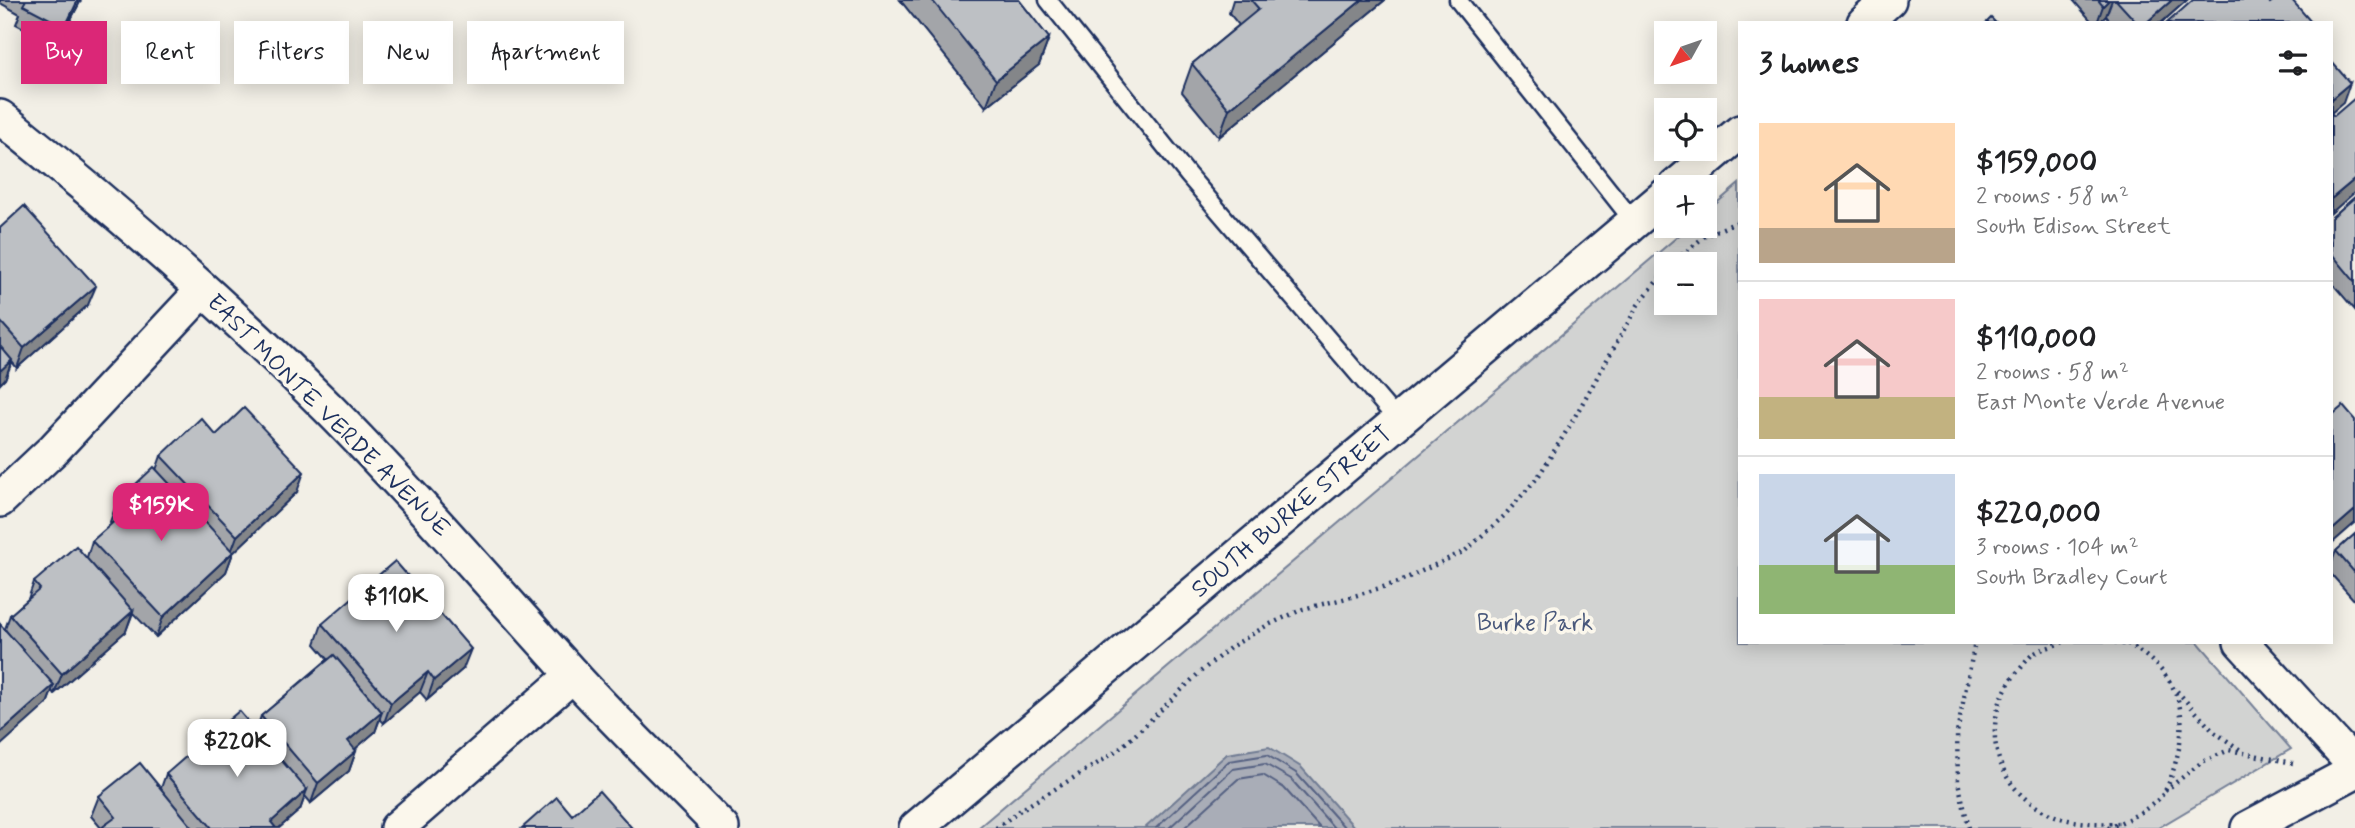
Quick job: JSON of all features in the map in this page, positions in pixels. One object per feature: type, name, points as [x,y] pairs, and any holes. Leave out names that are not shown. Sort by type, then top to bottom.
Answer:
[{"type":"street","points":[[1866,21],[1889,0]]},
{"type":"street","name":"EAST MONTE VERDE AVENUE","points":[[0,117],[76,178],[203,290],[327,407],[431,516],[573,675],[722,828]]},
{"type":"street","points":[[1689,175],[1738,134]]},
{"type":"street","name":"SOUTH BURKE STREET","points":[[916,828],[1654,205]]},
{"type":"street","points":[[0,500],[62,440],[203,290]]},
{"type":"street","points":[[2243,644],[2355,766]]},
{"type":"street","points":[[397,828],[573,675]]},
{"type":"street","points":[[2248,828],[2355,771]]},
{"type":"lane","points":[[1048,0],[1188,175],[1399,422]]},
{"type":"lane","points":[[1458,0],[1634,222]]},
{"type":"path","points":[[1685,252],[1706,235],[1738,222]]},
{"type":"path","points":[[996,828],[1022,809],[1108,757],[1133,737],[1200,672],[1231,647],[1266,626],[1303,608],[1396,583],[1465,551],[1504,516],[1538,478],[1638,305],[1654,285]]},
{"type":"path","points":[[1969,828],[1958,782],[1957,733],[1975,644]]},
{"type":"path","points":[[2058,644],[2033,654],[2007,684],[1997,710],[1993,741],[2000,766],[2011,785],[2045,812],[2084,823],[2121,823]]},
{"type":"path","points":[[2127,644],[2146,654],[2213,731],[2243,751]]},
{"type":"path","points":[[2164,792],[2182,734],[2176,689]]},
{"type":"path","points":[[2108,828],[2151,805],[2202,762],[2230,750],[2302,764]]},
{"type":"green space","name":"Burke Park","points":[[1738,185],[1738,644],[2200,644],[2291,749],[2158,828],[978,828],[1654,256],[1654,315],[1717,315],[1717,252],[1659,252],[1676,238],[1717,238],[1717,203]]},
{"type":"water","points":[[1269,747],[1301,767],[1355,828],[1145,828],[1227,754]]},
{"type":"building","points":[[26,0],[78,0],[68,21],[54,21],[23,5]]},
{"type":"building","points":[[932,0],[1019,0],[1049,38],[996,80]]},
{"type":"building","points":[[1251,0],[1362,0],[1229,109],[1192,64],[1259,9]]},
{"type":"building","points":[[2098,0],[2109,0],[2103,6]]},
{"type":"building","points":[[2116,0],[2172,0],[2148,21],[2135,21]]},
{"type":"building","points":[[2193,0],[2268,0],[2270,3],[2274,0],[2292,0],[2310,21],[2169,21]]},
{"type":"building","points":[[2333,63],[2350,83],[2333,97]]},
{"type":"building","points":[[2355,98],[2355,179],[2333,197],[2333,115]]},
{"type":"building","points":[[2355,197],[2355,282],[2333,255],[2333,216]]},
{"type":"building","points":[[24,206],[96,286],[24,348],[0,321],[0,228]]},
{"type":"building","points":[[0,346],[12,360],[0,371]]},
{"type":"building","points":[[2343,406],[2355,420],[2355,510],[2333,529],[2333,414]]},
{"type":"building","points":[[244,408],[304,472],[237,536],[161,456],[201,418],[216,435]]},
{"type":"building","points":[[154,467],[233,552],[163,617],[92,541],[126,511],[117,502]]},
{"type":"building","points":[[2355,534],[2355,573],[2336,551]]},
{"type":"building","points":[[76,546],[133,611],[62,674],[10,615],[40,589],[34,582]]},
{"type":"building","points":[[395,561],[471,649],[434,680],[428,672],[391,703],[322,624]]},
{"type":"building","points":[[0,624],[54,685],[0,733]]},
{"type":"building","points":[[334,655],[382,712],[348,741],[356,751],[318,783],[261,716]]},
{"type":"building","points":[[239,711],[307,790],[271,822],[276,828],[212,828],[166,774]]},
{"type":"building","points":[[140,763],[193,828],[101,828],[116,817],[99,796]]},
{"type":"building","points":[[599,791],[632,828],[522,828],[557,797],[572,815]]}]
